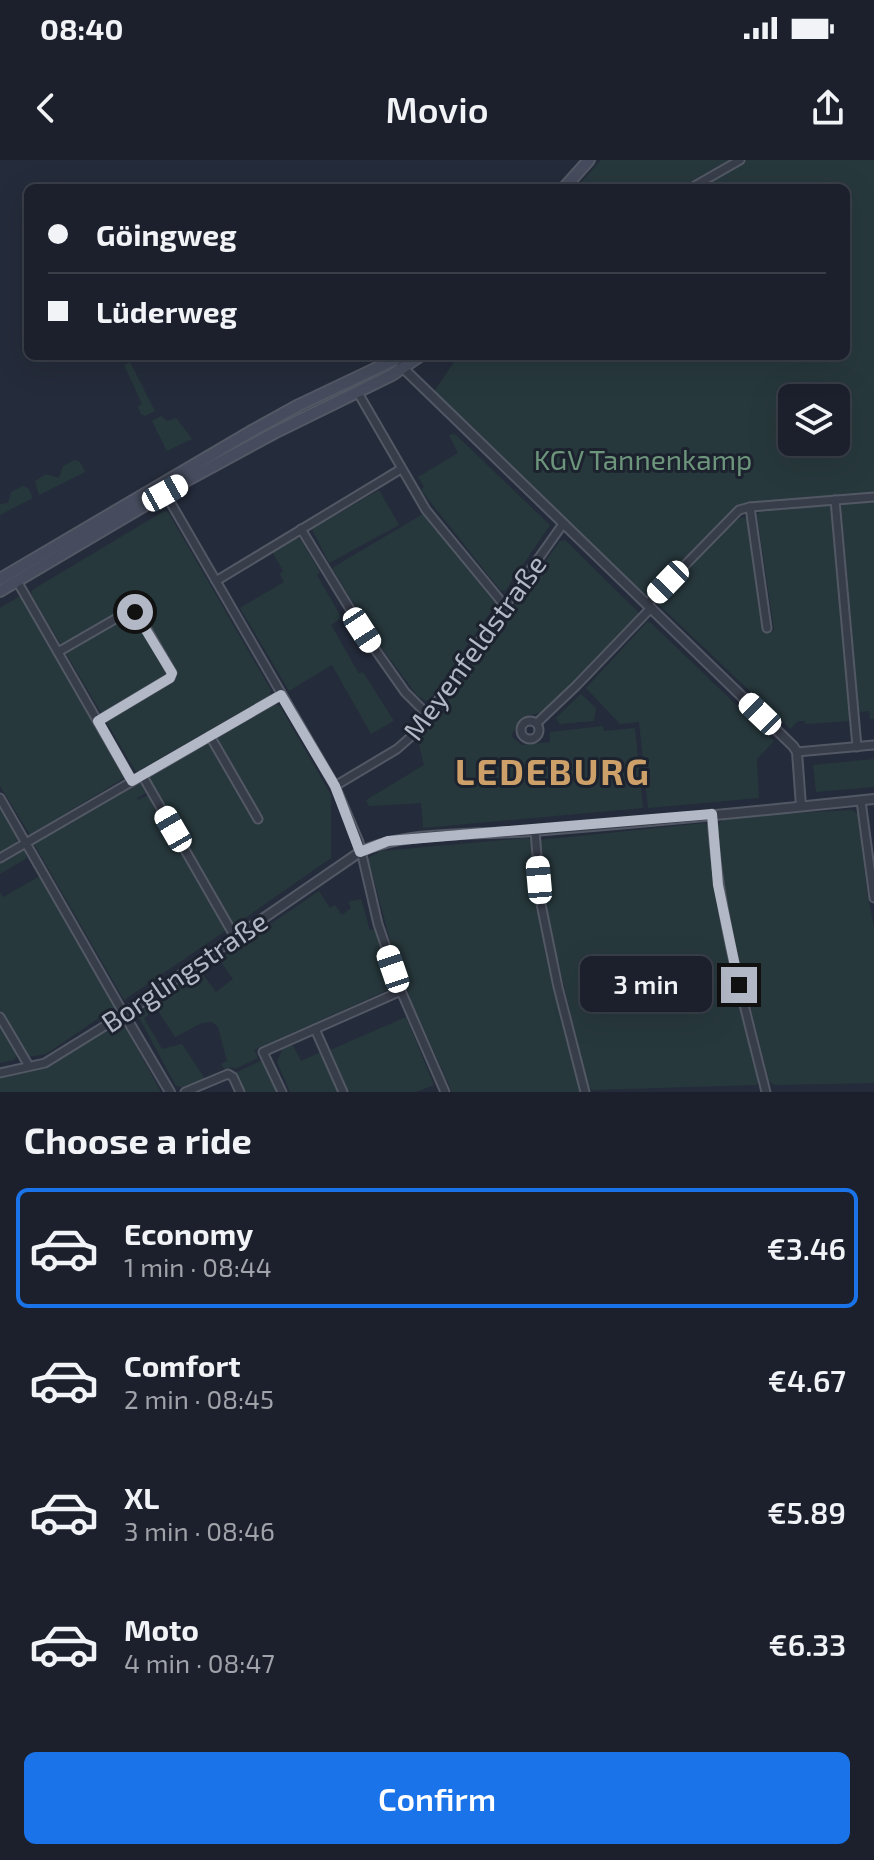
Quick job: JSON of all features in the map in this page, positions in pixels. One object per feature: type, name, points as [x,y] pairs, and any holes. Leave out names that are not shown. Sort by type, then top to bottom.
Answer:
[{"type":"main road","points":[[568,184],[589,160]]},
{"type":"main road","points":[[0,591],[165,493],[357,391],[400,361]]},
{"type":"main road","points":[[0,579],[250,432],[307,401],[400,361]]},
{"type":"main road","points":[[243,450],[250,432]]},
{"type":"main road","points":[[153,489],[165,493]]},
{"type":"street","points":[[698,184],[740,160]]},
{"type":"street","points":[[400,361],[797,752],[801,806]]},
{"type":"street","points":[[357,391],[426,510],[505,606]]},
{"type":"street","points":[[216,581],[401,469]]},
{"type":"street","points":[[165,493],[335,786],[360,852],[378,924],[401,991],[444,1090],[431,1092]]},
{"type":"street","points":[[537,723],[576,686],[733,515],[750,507],[874,497]]},
{"type":"street","points":[[835,500],[857,747]]},
{"type":"street","points":[[750,507],[767,628]]},
{"type":"street","name":"Meyenfeldstraße","points":[[335,786],[407,742],[563,524]]},
{"type":"street","points":[[301,529],[372,645],[416,705],[428,715]]},
{"type":"street","points":[[17,581],[132,781]]},
{"type":"street","points":[[58,652],[132,611],[138,614],[172,673],[170,678],[98,721]]},
{"type":"street","points":[[0,858],[281,695]]},
{"type":"street","points":[[210,736],[258,819]]},
{"type":"street","points":[[797,752],[874,745]]},
{"type":"street","points":[[142,775],[235,937]]},
{"type":"street","points":[[0,798],[170,1092]]},
{"type":"street","name":"Borglingstraße","points":[[0,1073],[45,1063],[124,1014],[360,852],[388,841],[535,831],[874,799]]},
{"type":"street","points":[[861,801],[874,898]]},
{"type":"street","points":[[712,814],[718,885],[766,1092]]},
{"type":"street","points":[[535,831],[541,904],[585,1092]]},
{"type":"street","points":[[282,1092],[263,1052],[401,991]]},
{"type":"street","points":[[0,1017],[29,1066]]},
{"type":"street","points":[[315,1029],[343,1092]]},
{"type":"street","points":[[185,1092],[228,1074],[233,1077],[240,1092]]},
{"type":"green space","points":[[601,160],[729,160],[686,184],[580,184]]},
{"type":"green space","name":"KGV Tannenkamp","points":[[740,160],[874,160],[874,497],[739,510],[647,604],[431,396],[455,360],[850,360],[850,184],[698,184]]},
{"type":"green space","points":[[130,362],[155,411],[145,416],[138,407],[142,404],[124,365]]},
{"type":"green space","points":[[161,416],[167,421],[176,418],[192,439],[167,451],[152,421]]},
{"type":"green space","points":[[455,434],[550,525],[505,591],[500,590],[421,490],[424,487],[418,477],[458,453],[449,435]]},
{"type":"green space","points":[[75,460],[80,462],[85,472],[39,495],[35,481],[46,474],[59,478],[63,466]]},
{"type":"green space","points":[[23,486],[28,488],[33,498],[0,515],[0,504],[8,503],[11,492]]},
{"type":"green space","points":[[379,490],[399,525],[329,563],[312,529]]},
{"type":"green space","points":[[874,500],[874,719],[870,719],[869,711],[859,712],[841,507],[845,503]]},
{"type":"green space","points":[[827,504],[832,508],[850,721],[805,724],[805,721],[798,721],[790,729],[659,605],[658,600],[734,521],[744,517],[747,520],[763,632],[774,630],[757,515],[761,510]]},
{"type":"green space","points":[[164,511],[168,512],[271,690],[269,696],[136,772],[31,594],[32,590]]},
{"type":"green space","points":[[423,514],[496,604],[426,701],[417,695],[377,642],[332,568]]},
{"type":"green space","points":[[296,537],[301,540],[320,572],[317,575],[340,615],[340,619],[331,625],[359,674],[363,672],[394,721],[371,734],[332,665],[289,691],[240,608],[284,582],[280,574],[283,571],[272,551]]},
{"type":"green space","points":[[565,540],[639,613],[543,712],[523,717],[511,736],[522,745],[550,742],[550,732],[603,726],[604,731],[635,728],[643,808],[423,828],[421,803],[369,806],[366,800],[424,765],[418,741],[560,541]]},
{"type":"green space","points":[[20,596],[124,778],[30,835],[0,786],[0,608]]},
{"type":"green space","points":[[647,622],[774,741],[757,759],[759,798],[648,808],[639,722],[620,724],[586,688]]},
{"type":"green space","points":[[581,694],[596,708],[594,721],[560,724],[556,718]]},
{"type":"green space","points":[[274,704],[280,706],[331,795],[331,858],[238,923],[233,923],[149,778]]},
{"type":"green space","points":[[874,759],[874,787],[816,792],[813,765]]},
{"type":"green space","points":[[138,784],[146,793],[138,800],[149,795],[226,927],[225,931],[124,1000],[34,844]]},
{"type":"green space","points":[[0,808],[18,839],[0,853]]},
{"type":"green space","points":[[852,810],[858,814],[874,926],[874,1083],[774,1085],[769,1081],[729,921],[717,825],[726,817]]},
{"type":"green space","points":[[705,823],[709,826],[725,942],[760,1082],[756,1085],[592,1090],[588,1087],[547,914],[540,840]]},
{"type":"green space","points":[[528,838],[532,841],[552,968],[581,1092],[452,1092],[412,1003],[392,947],[368,858],[381,851]]},
{"type":"green space","points":[[24,849],[27,858],[0,874],[0,861]]},
{"type":"green space","points":[[40,876],[115,1007],[46,1054],[27,1057],[0,1010],[0,892],[3,897]]},
{"type":"green space","points":[[319,891],[330,908],[335,905],[342,915],[351,908],[348,902],[361,899],[370,930],[375,929],[392,988],[254,1050],[258,1058],[235,1069],[225,1070],[221,1064],[227,1061],[218,1027],[212,1022],[202,1023],[175,1037],[157,1009],[144,1018],[162,1049],[182,1044],[205,1079],[185,1088],[176,1086],[136,1012],[198,968],[216,992],[233,979],[219,959]]},
{"type":"green space","points":[[406,1017],[434,1085],[416,1092],[349,1092],[330,1050]]},
{"type":"green space","points":[[119,1023],[124,1025],[161,1092],[0,1092],[0,1078],[50,1065]]},
{"type":"green space","points":[[0,1026],[17,1056],[14,1060],[0,1063]]},
{"type":"green space","points":[[292,1044],[301,1061],[321,1052],[339,1092],[290,1092],[277,1062],[283,1048]]},
{"type":"green space","points":[[260,1061],[265,1062],[279,1092],[244,1092],[235,1073]]},
{"type":"district","name":"LEDEBURG","points":[[553,770]]},
{"type":"route","points":[[135,612],[172,673],[170,678],[98,721],[132,781],[281,695],[335,786],[359,842],[360,852],[373,845],[411,838],[535,831],[712,814],[718,885],[739,985]]}]
